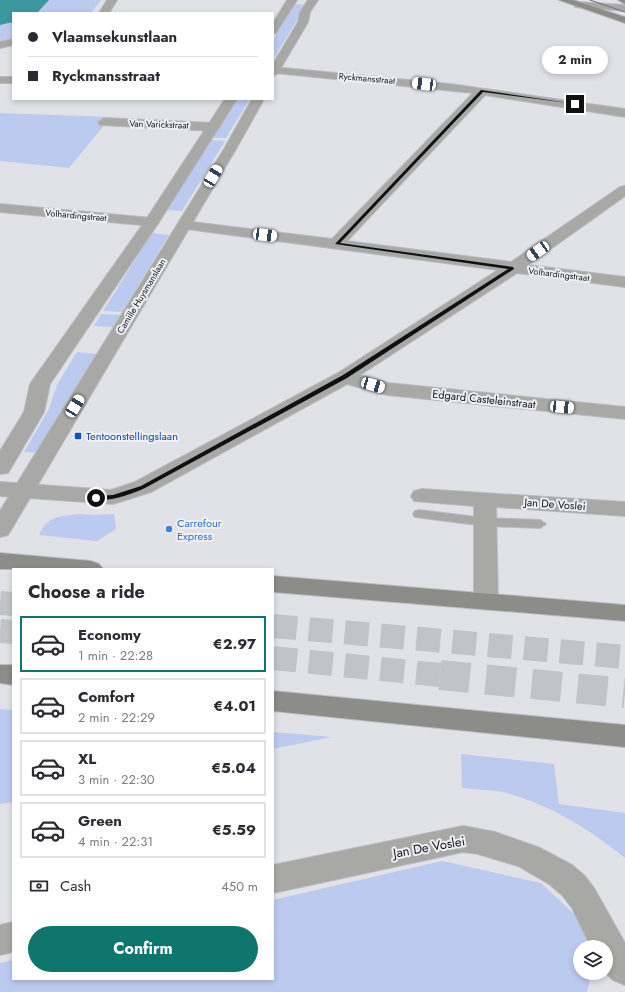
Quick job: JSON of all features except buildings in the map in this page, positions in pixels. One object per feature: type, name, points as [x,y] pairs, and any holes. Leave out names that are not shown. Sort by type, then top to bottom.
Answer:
[{"type":"main road","points":[[564,0],[625,20]]},
{"type":"main road","points":[[0,561],[80,568]]},
{"type":"main road","points":[[274,584],[625,613]]},
{"type":"main road","points":[[0,674],[12,676]]},
{"type":"main road","points":[[274,701],[625,736]]},
{"type":"street","points":[[105,12],[112,0]]},
{"type":"street","points":[[274,29],[292,0]]},
{"type":"street","points":[[274,72],[303,22],[305,12],[313,0]]},
{"type":"street","points":[[578,5],[624,5]]},
{"type":"street","points":[[613,16],[624,5]]},
{"type":"street","points":[[0,45],[12,42]]},
{"type":"street","points":[[0,52],[12,52]]},
{"type":"street","name":"Ryckmansstraat","points":[[274,72],[380,79],[482,91],[625,113]]},
{"type":"street","points":[[0,80],[12,80]]},
{"type":"street","points":[[337,244],[482,91]]},
{"type":"street","points":[[0,468],[34,412],[40,384],[152,222],[230,100]]},
{"type":"street","name":"Camille Huysmanslaan","points":[[0,530],[184,225],[257,100]]},
{"type":"street","name":"Van Varickstraat","points":[[104,122],[214,127]]},
{"type":"street","points":[[0,489],[96,498],[113,497],[129,493],[345,377],[513,268],[625,190]]},
{"type":"street","name":"Volhardingstraat","points":[[0,208],[152,222]]},
{"type":"street","name":"Volhardingstraat","points":[[184,225],[625,282]]},
{"type":"street","name":"Edgard Casteleinstraat","points":[[345,377],[387,389],[625,413]]},
{"type":"street","name":"Jan De Voslei","points":[[420,505],[485,511],[625,509]]},
{"type":"street","points":[[485,511],[486,601]]},
{"type":"street","name":"Jan De Voslei","points":[[274,879],[463,838],[485,841],[555,869],[582,896],[604,938],[625,968]]},
{"type":"street","points":[[0,940],[12,937]]},
{"type":"lane","name":"Jan De Voslei","points":[[485,511],[540,524]]},
{"type":"shaded area","points":[[0,0],[101,0],[92,12],[12,12],[12,40],[0,42]]},
{"type":"shaded area","points":[[0,0],[49,0],[38,12],[12,12],[12,22],[0,25]]},
{"type":"shaded area","points":[[295,4],[306,5],[274,58],[274,38]]},
{"type":"shaded area","points":[[235,100],[249,100],[226,138],[212,138]]},
{"type":"shaded area","points":[[0,113],[111,117],[69,168],[0,161]]},
{"type":"shaded area","points":[[211,140],[225,141],[182,211],[166,210]]},
{"type":"shaded area","points":[[152,233],[169,235],[122,312],[103,311]]},
{"type":"shaded area","points":[[101,314],[120,315],[113,327],[94,326]]},
{"type":"shaded area","points":[[77,352],[97,354],[37,453],[24,452],[49,409],[57,385]]},
{"type":"shaded area","points":[[80,514],[114,514],[116,529],[97,541],[39,535],[46,524],[55,518]]},
{"type":"shaded area","points":[[0,709],[12,710],[12,802],[0,804]]},
{"type":"shaded area","points":[[274,732],[332,737],[274,749]]},
{"type":"shaded area","points":[[461,754],[554,764],[559,804],[625,813],[625,858],[582,827],[536,803],[502,792],[462,788]]},
{"type":"shaded area","points":[[442,861],[541,883],[574,914],[588,940],[573,940],[573,980],[590,980],[587,992],[0,992],[0,963],[12,960],[12,980],[274,980],[274,900]]},
{"type":"tunnel","points":[[0,603],[12,604]]},
{"type":"tunnel","points":[[274,626],[625,657]]},
{"type":"tunnel","points":[[0,631],[12,632]]},
{"type":"tunnel","points":[[274,658],[444,675]]},
{"type":"tunnel","points":[[444,675],[625,693]]},
{"type":"tunnel","points":[[444,675],[450,676]]},
{"type":"tram line","points":[[590,0],[625,12]]},
{"type":"place","name":"Tentoonstellingslaan","points":[[78,436]]},
{"type":"place","name":"Carrefour Express","points":[[169,529]]},
{"type":"route","points":[[96,498],[113,497],[129,493],[143,487],[345,377],[513,268],[337,244],[482,91],[575,104]]}]
